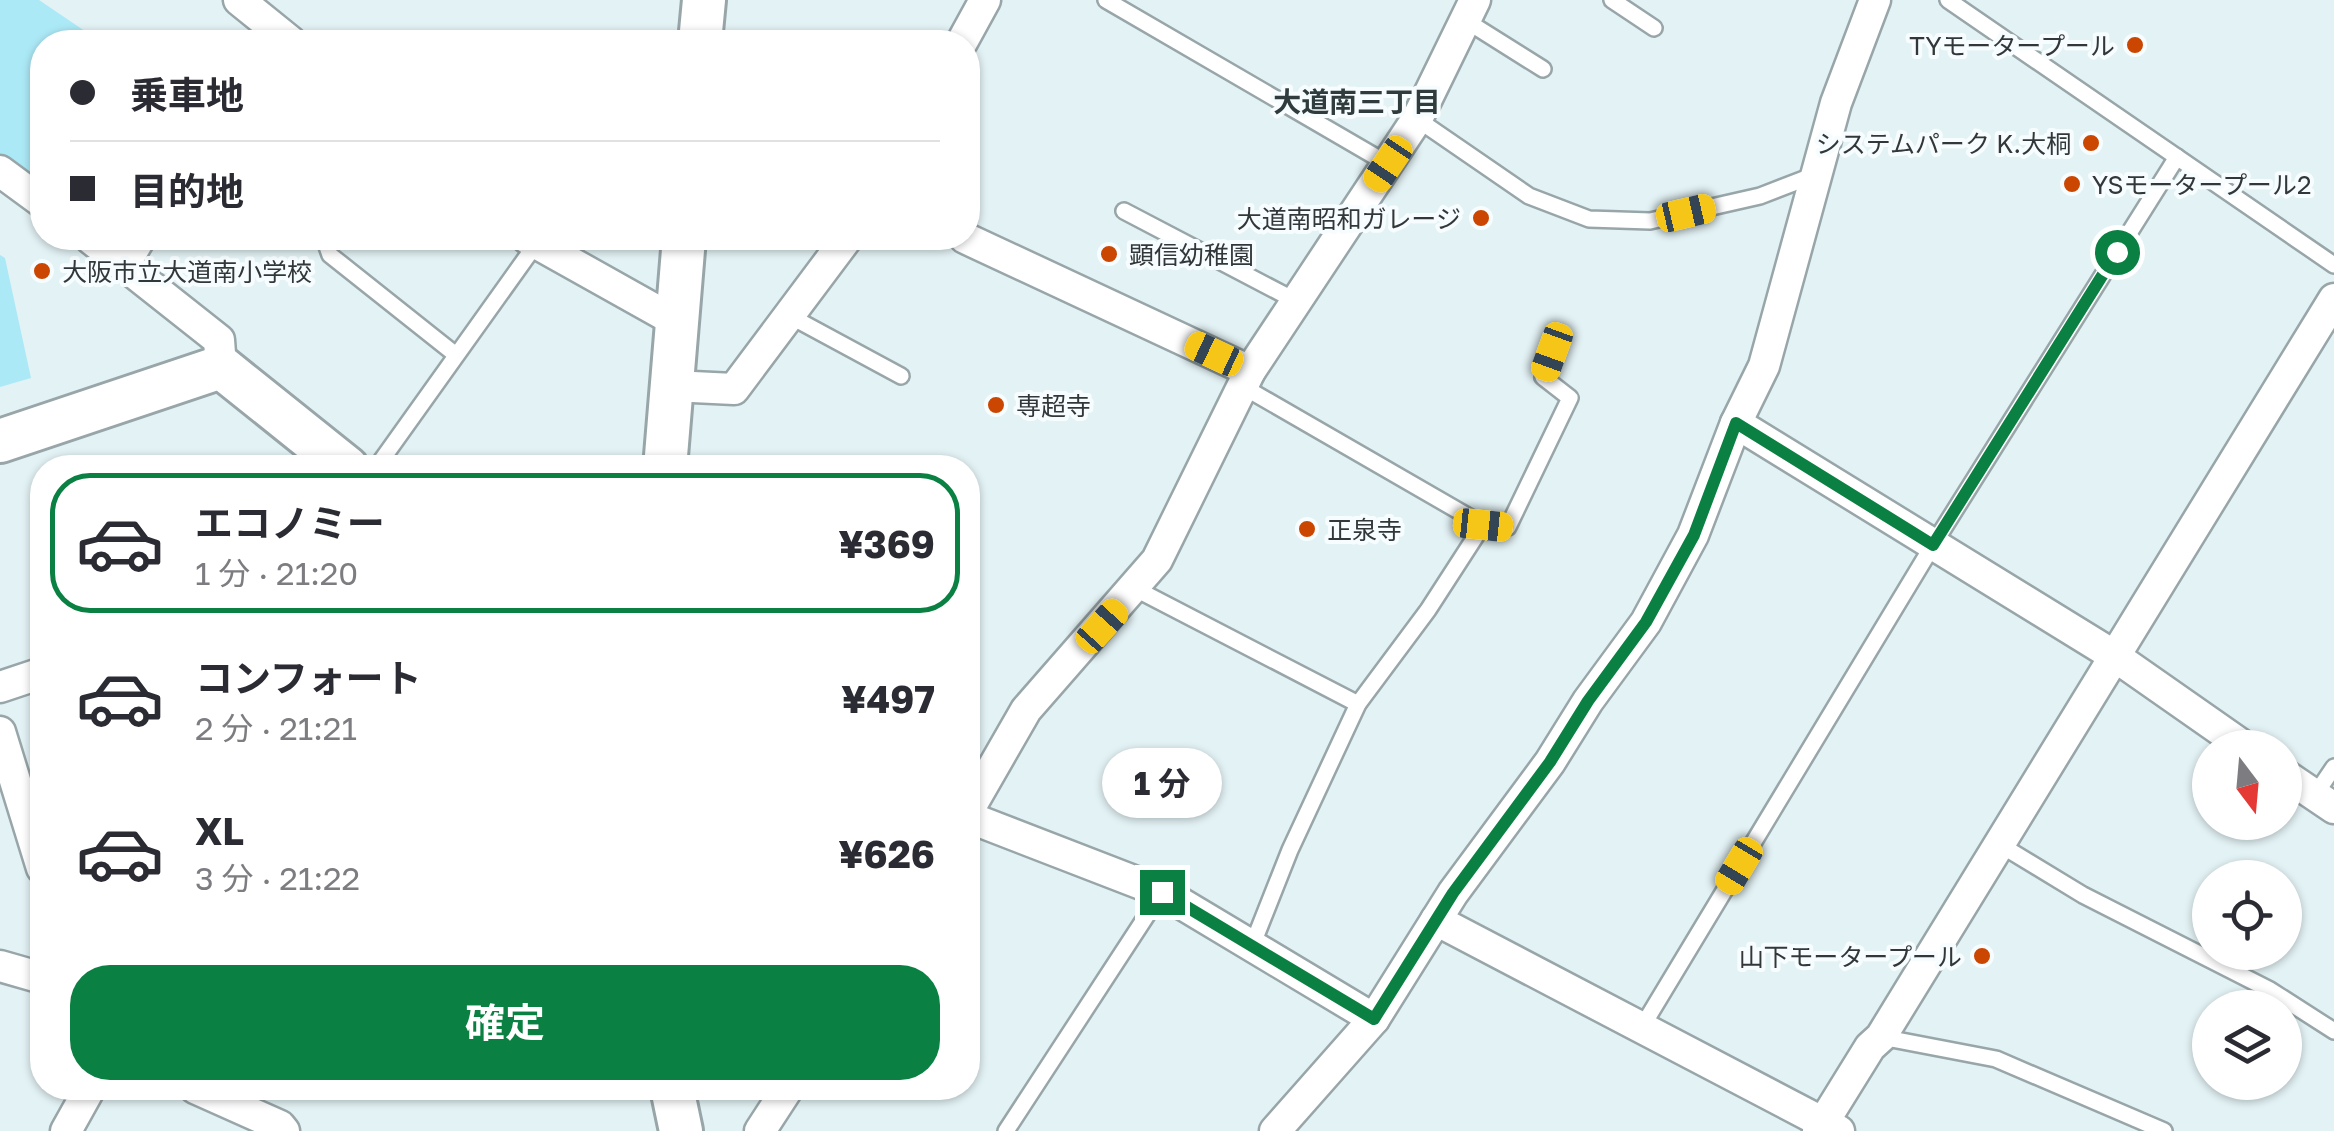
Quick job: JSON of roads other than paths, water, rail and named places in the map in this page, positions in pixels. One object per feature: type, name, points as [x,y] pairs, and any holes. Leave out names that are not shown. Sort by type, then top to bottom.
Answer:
[{"type":"street","points":[[239,0],[268,30]]},
{"type":"street","points":[[701,30],[704,0]]},
{"type":"street","points":[[969,30],[985,0]]},
{"type":"street","points":[[1282,1129],[1374,1019],[1436,920],[1646,622],[1694,535],[1736,423],[1764,366],[1836,103],[1876,0]]},
{"type":"street","points":[[980,792],[1026,710],[1157,560],[1246,378],[1417,119],[1470,10]]},
{"type":"street","points":[[0,170],[30,193]]},
{"type":"street","points":[[980,245],[1246,378]]},
{"type":"street","points":[[132,250],[219,340],[221,367],[331,455]]},
{"type":"street","points":[[550,250],[678,322]]},
{"type":"street","points":[[666,455],[683,250]]},
{"type":"street","points":[[672,386],[734,390],[838,250]]},
{"type":"street","points":[[1436,920],[1827,1128],[1870,1048],[1881,1037],[2334,299]]},
{"type":"street","points":[[0,441],[221,367]]},
{"type":"street","points":[[1736,423],[2113,656],[2220,730]]},
{"type":"street","points":[[0,688],[30,678]]},
{"type":"street","points":[[0,732],[11,801],[30,842]]},
{"type":"street","points":[[2302,787],[2324,802]]},
{"type":"street","points":[[980,819],[1162,892],[1374,1019]]},
{"type":"street","points":[[0,966],[30,975]]},
{"type":"street","points":[[66,1131],[83,1100]]},
{"type":"street","points":[[228,1100],[284,1131]]},
{"type":"street","points":[[675,1100],[681,1131]]},
{"type":"street","points":[[760,1131],[780,1100]]},
{"type":"lane","points":[[1106,0],[1388,164]]},
{"type":"lane","points":[[1612,0],[1654,28]]},
{"type":"lane","points":[[1948,0],[2334,265]]},
{"type":"lane","points":[[1470,10],[1542,68]]},
{"type":"lane","points":[[1417,119],[1530,196],[1589,219],[1650,222],[1760,196],[1817,174]]},
{"type":"lane","points":[[1642,1027],[1933,545],[2177,157]]},
{"type":"lane","points":[[1124,211],[1296,301]]},
{"type":"lane","points":[[328,250],[330,256],[456,356]]},
{"type":"lane","points":[[385,455],[525,250]]},
{"type":"lane","points":[[788,315],[901,376]]},
{"type":"lane","points":[[1246,378],[1483,525],[1508,527],[1570,398],[1542,377],[1552,352]]},
{"type":"lane","points":[[1252,946],[1290,850],[1358,704],[1428,610],[1483,525]]},
{"type":"lane","points":[[1134,588],[1358,704]]},
{"type":"lane","points":[[2324,802],[2334,767]]},
{"type":"lane","points":[[1999,844],[2083,895],[2270,990],[2334,1031]]},
{"type":"lane","points":[[1006,1131],[1162,892]]},
{"type":"lane","points":[[1881,1037],[1996,1059],[2164,1131]]},
{"type":"place","name":"TYモータープール","points":[[2135,45]]},
{"type":"place","name":"システムパーク K.大桐","points":[[2091,143]]},
{"type":"place","name":"YSモータープール2","points":[[2072,184]]},
{"type":"place","name":"大道南昭和ガレージ","points":[[1481,218]]},
{"type":"place","name":"顕信幼稚園","points":[[1109,254]]},
{"type":"place","name":"大阪市立大道南小学校","points":[[42,271]]},
{"type":"place","name":"専超寺","points":[[996,405]]},
{"type":"place","name":"正泉寺","points":[[1307,529]]},
{"type":"place","name":"山下モータープール","points":[[1982,956]]},
{"type":"district","name":"大道南三丁目","points":[[1357,101]]}]
